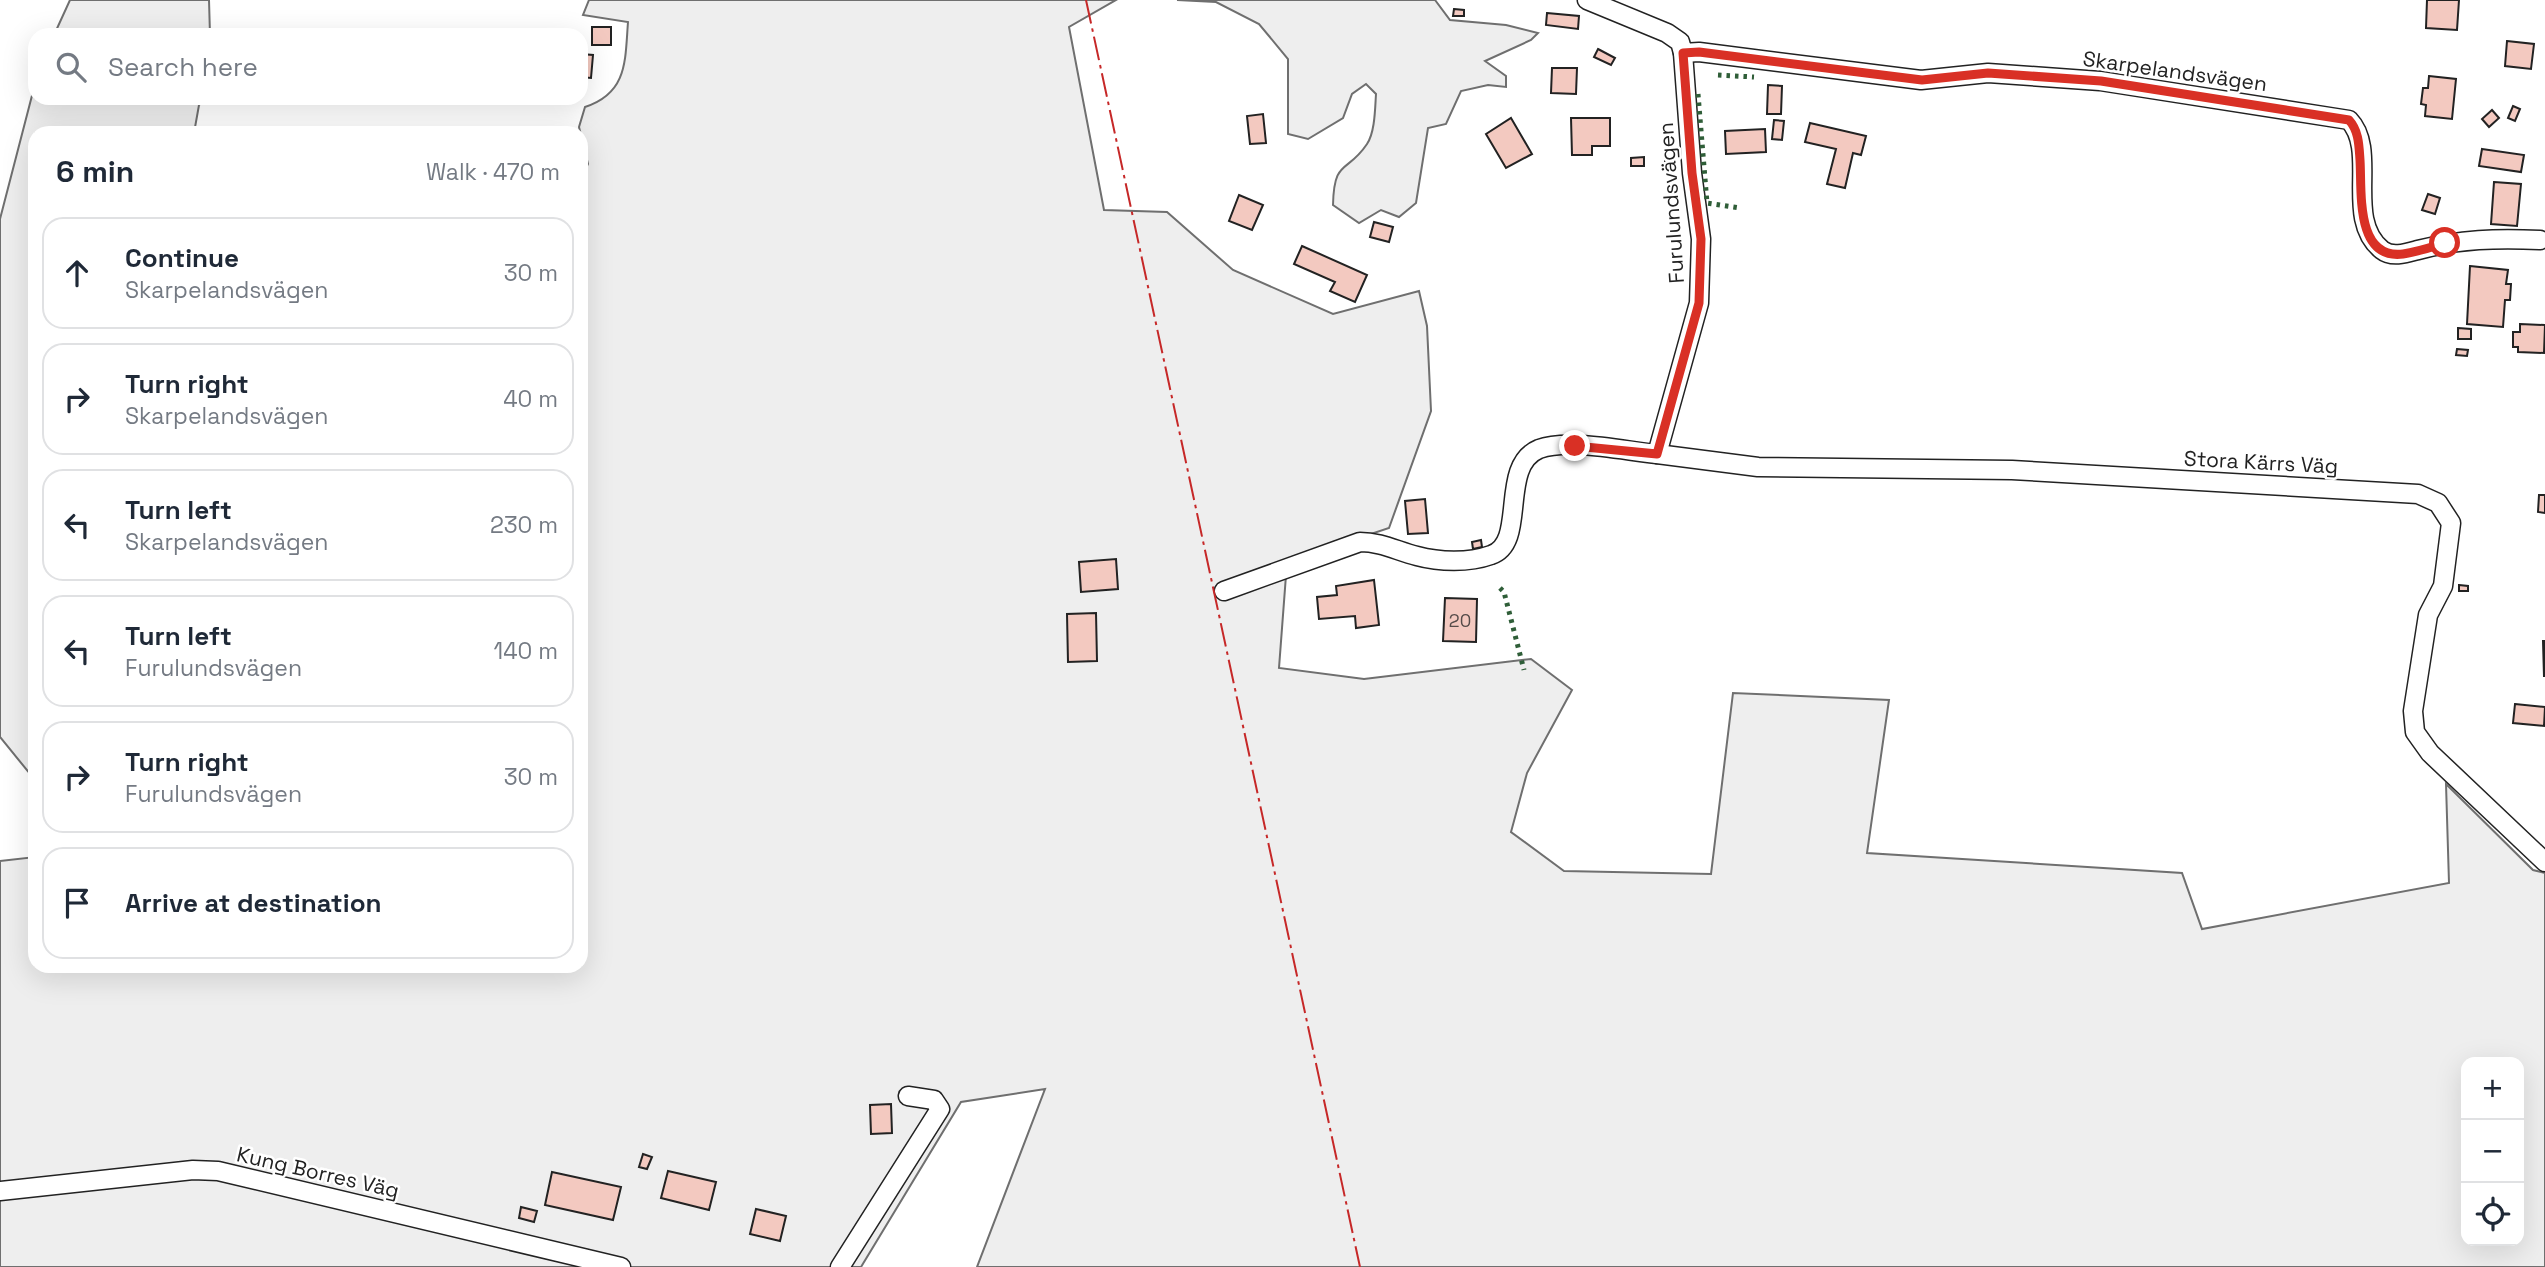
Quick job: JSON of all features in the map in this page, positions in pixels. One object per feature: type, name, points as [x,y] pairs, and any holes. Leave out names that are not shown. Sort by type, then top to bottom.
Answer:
[{"type":"street","points":[[1587,0],[1667,33],[1680,42],[1683,53]]},
{"type":"street","name":"Skarpelandsvägen","points":[[1683,53],[1699,52],[1922,80],[1988,73],[2101,81],[2333,116],[2349,120],[2354,125],[2359,140],[2365,228],[2373,242],[2386,253],[2402,254],[2465,239],[2540,240]]},
{"type":"street","name":"Furulundsvägen","points":[[1657,454],[1699,303],[1701,239],[1692,173],[1683,53]]},
{"type":"street","points":[[1224,591],[1360,542],[1373,542],[1437,560],[1491,555],[1501,550],[1508,538],[1518,473],[1528,455],[1554,446],[1657,454]]},
{"type":"street","name":"Stora Kärrs Väg","points":[[1657,454],[1758,467],[2012,470],[2418,494],[2438,503],[2451,523],[2444,586],[2428,615],[2413,711],[2415,732],[2430,753],[2545,862]]},
{"type":"street","points":[[840,1267],[940,1109],[934,1100],[923,1096],[908,1096]]},
{"type":"street","name":"Kung Borres Väg","points":[[0,1191],[193,1170],[218,1171],[621,1267]]},
{"type":"shaded area","points":[[70,0],[209,0],[210,28],[57,28]]},
{"type":"shaded area","points":[[589,0],[1116,0],[1069,27],[1104,210],[1167,212],[1233,270],[1333,314],[1419,291],[1427,326],[1431,411],[1389,528],[1287,562],[1279,668],[1364,679],[1531,659],[1572,690],[1527,773],[1511,832],[1564,871],[1711,874],[1733,693],[1889,700],[1867,853],[2182,873],[2202,929],[2449,883],[2446,784],[2533,870],[2545,873],[2545,1267],[977,1267],[1045,1089],[961,1102],[861,1267],[0,1267],[0,861],[28,858],[28,973],[588,973],[588,126],[579,126],[585,107],[599,101],[617,84],[624,62],[628,22],[583,15]]},
{"type":"shaded area","points":[[1177,0],[1435,0],[1450,20],[1506,25],[1538,33],[1531,40],[1485,61],[1506,76],[1506,87],[1488,85],[1461,91],[1446,124],[1428,128],[1416,203],[1399,217],[1381,210],[1359,223],[1333,205],[1334,190],[1339,173],[1370,139],[1376,94],[1366,84],[1352,94],[1343,118],[1308,139],[1288,134],[1288,59],[1259,24],[1216,2]]},
{"type":"shaded area","points":[[30,105],[199,105],[195,126],[28,126],[28,771],[0,737],[0,219]]},
{"type":"building","points":[[2427,0],[2459,0],[2457,30],[2426,28]]},
{"type":"building","points":[[1454,9],[1464,10],[1464,16],[1453,16]]},
{"type":"building","points":[[1547,13],[1579,16],[1578,29],[1546,25]]},
{"type":"building","points":[[592,27],[611,27],[611,45],[592,45]]},
{"type":"building","points":[[2507,41],[2534,44],[2531,69],[2505,66]]},
{"type":"building","points":[[1598,49],[1615,58],[1611,65],[1594,57]]},
{"type":"building","points":[[588,55],[593,55],[591,78],[588,78]]},
{"type":"building","points":[[1552,68],[1577,68],[1576,94],[1551,93]]},
{"type":"building","points":[[2429,76],[2456,79],[2452,119],[2425,116],[2426,105],[2421,104],[2423,88],[2428,88]]},
{"type":"building","points":[[1768,85],[1782,86],[1781,114],[1767,114]]},
{"type":"building","points":[[2513,106],[2520,109],[2515,121],[2508,118]]},
{"type":"building","points":[[2492,110],[2499,118],[2489,127],[2482,119]]},
{"type":"building","points":[[1263,114],[1266,143],[1250,144],[1247,116]]},
{"type":"building","points":[[1511,118],[1532,154],[1506,168],[1486,134]]},
{"type":"building","points":[[1571,118],[1610,118],[1610,146],[1592,146],[1592,155],[1572,155]]},
{"type":"building","points":[[1774,120],[1784,121],[1782,140],[1772,139]]},
{"type":"building","points":[[1810,123],[1866,136],[1861,155],[1853,153],[1845,188],[1827,184],[1836,149],[1805,142]]},
{"type":"building","points":[[1765,129],[1766,152],[1726,154],[1725,131]]},
{"type":"building","points":[[2482,149],[2524,155],[2521,172],[2479,166]]},
{"type":"building","points":[[1644,157],[1644,166],[1631,166],[1631,158]]},
{"type":"building","points":[[1674,160],[1674,168],[1665,168],[1665,161]]},
{"type":"building","points":[[2494,182],[2521,184],[2517,226],[2491,224]]},
{"type":"building","points":[[2428,194],[2440,198],[2435,214],[2422,210]]},
{"type":"building","points":[[1239,195],[1263,205],[1252,230],[1229,221]]},
{"type":"building","points":[[1374,222],[1393,227],[1389,242],[1370,237]]},
{"type":"building","points":[[1302,246],[1367,275],[1355,302],[1330,291],[1335,282],[1294,264]]},
{"type":"building","points":[[2470,266],[2508,270],[2506,284],[2511,284],[2510,300],[2505,300],[2503,327],[2467,324]]},
{"type":"building","points":[[2520,324],[2545,325],[2544,353],[2518,352],[2518,347],[2513,347],[2513,332],[2520,332]]},
{"type":"building","points":[[2458,328],[2471,329],[2471,339],[2458,339]]},
{"type":"building","points":[[2457,349],[2468,350],[2467,356],[2456,355]]},
{"type":"building","points":[[2539,495],[2545,495],[2545,513],[2538,512]]},
{"type":"building","points":[[1425,499],[1428,533],[1408,534],[1405,501]]},
{"type":"building","points":[[1481,540],[1482,547],[1473,549],[1472,542]]},
{"type":"building","points":[[1116,559],[1118,589],[1081,592],[1079,562]]},
{"type":"building","points":[[1374,580],[1379,625],[1356,628],[1355,616],[1319,619],[1317,597],[1337,595],[1336,586]]},
{"type":"building","points":[[2459,585],[2468,586],[2468,591],[2459,591]]},
{"type":"building","points":[[1445,598],[1477,599],[1476,642],[1443,641]]},
{"type":"building","points":[[1096,613],[1097,661],[1068,662],[1067,614]]},
{"type":"building","points":[[2545,641],[2545,676],[2544,676]]},
{"type":"building","points":[[2515,704],[2545,707],[2544,726],[2513,723]]},
{"type":"building","points":[[891,1104],[892,1133],[871,1134],[870,1105]]},
{"type":"building","points":[[643,1154],[652,1157],[647,1169],[639,1167]]},
{"type":"building","points":[[668,1171],[716,1182],[709,1210],[661,1198]]},
{"type":"building","points":[[552,1172],[621,1187],[613,1220],[545,1205]]},
{"type":"building","points":[[521,1207],[537,1211],[534,1222],[519,1218]]},
{"type":"building","points":[[756,1209],[786,1216],[780,1241],[750,1234]]},
{"type":"hedge","points":[[1718,75],[1754,77]]},
{"type":"hedge","points":[[1698,94],[1707,203],[1740,208]]},
{"type":"hedge","points":[[1500,588],[1504,592],[1524,670]]},
{"type":"power","points":[[1086,0],[1360,1267]]},
{"type":"route","points":[[1575,446],[1657,454],[1695,326],[1701,274],[1701,239],[1692,173],[1683,53],[1699,52],[1716,57],[1922,80],[1947,80],[1988,73],[2101,81],[2333,116],[2349,120],[2354,125],[2359,140],[2365,228],[2373,242],[2386,253],[2402,254],[2445,243]]}]
